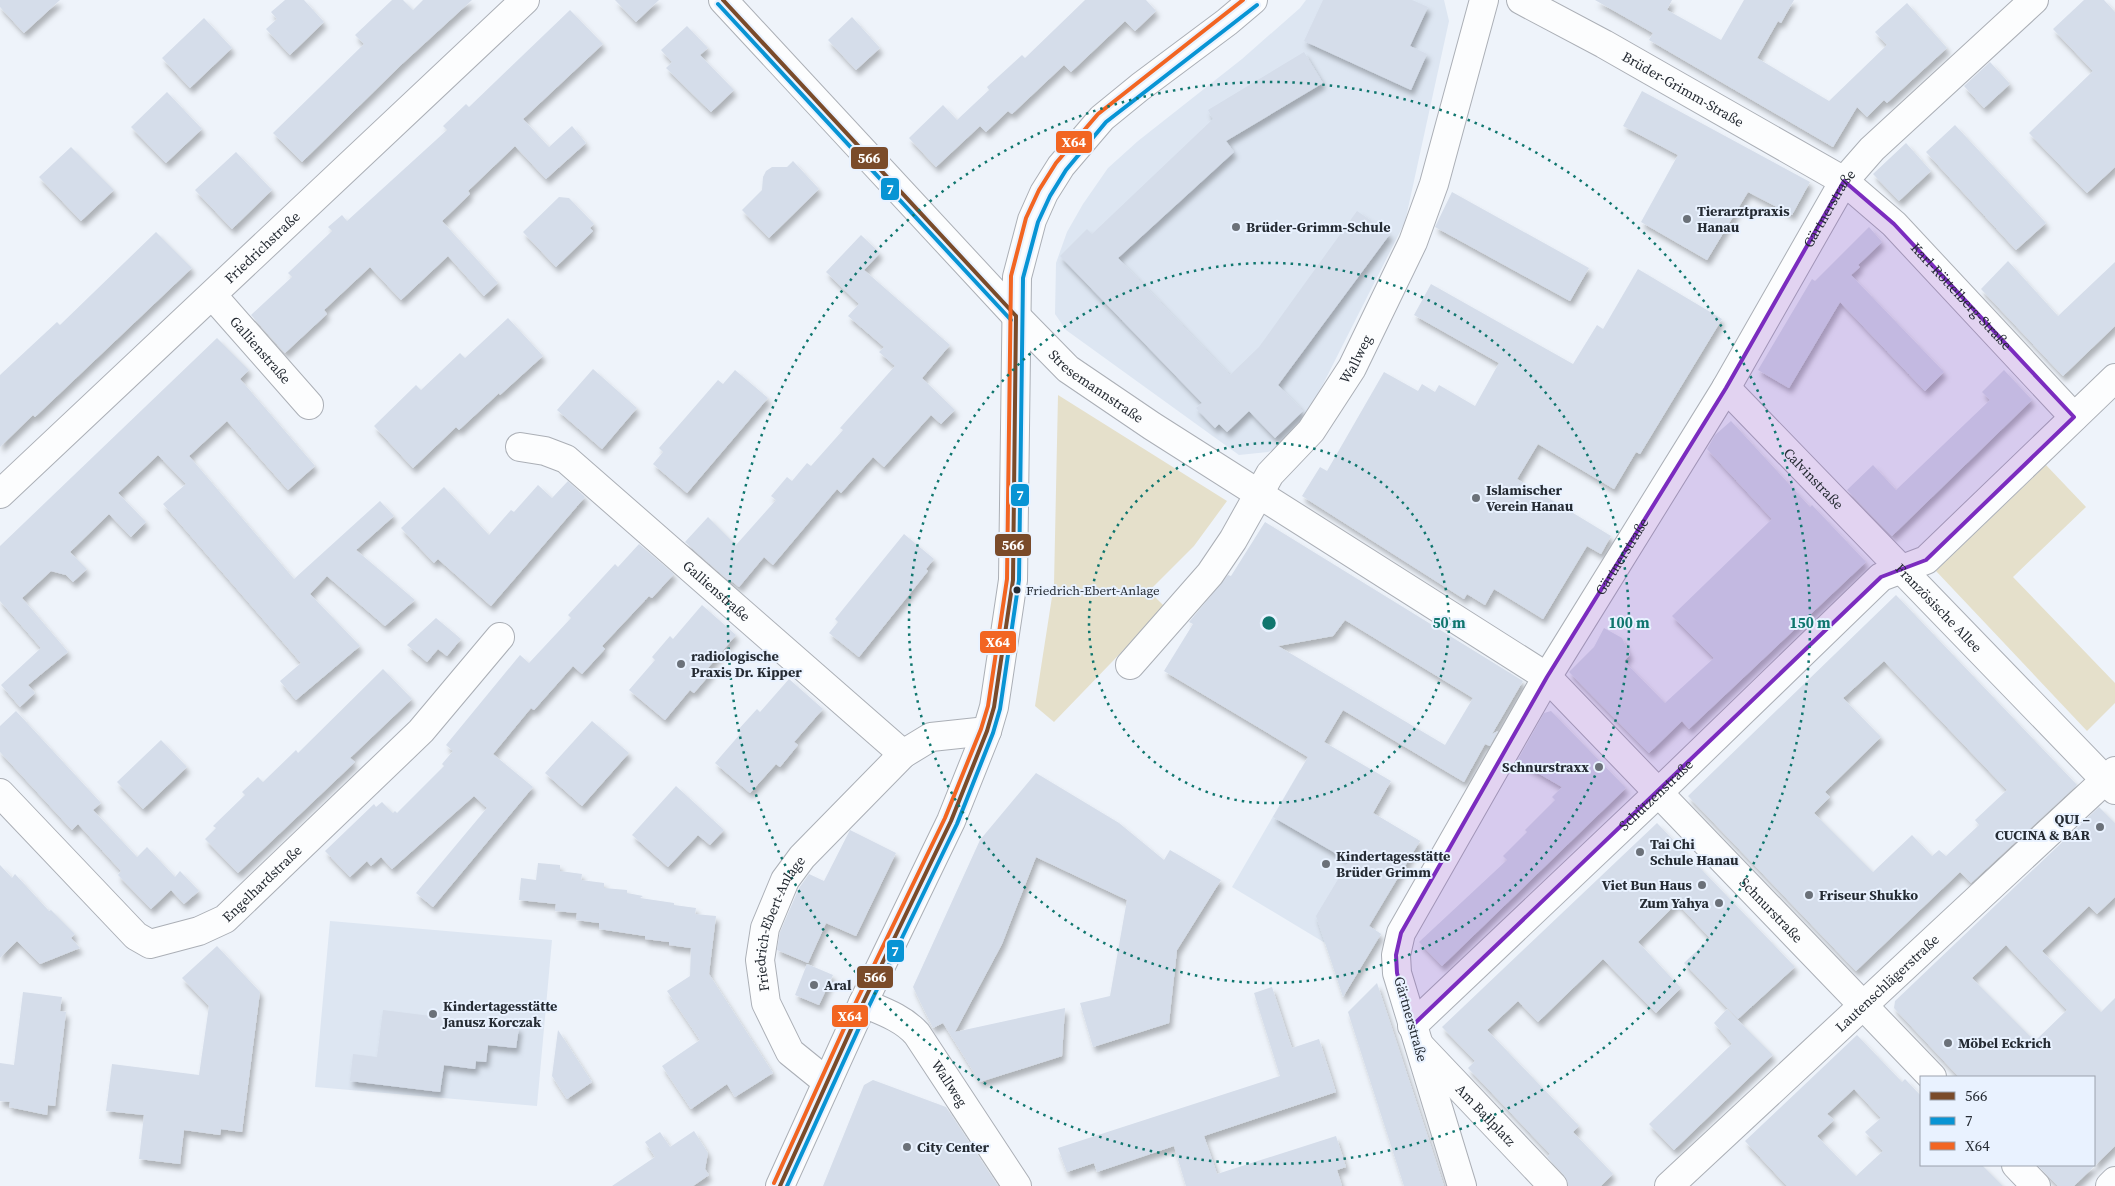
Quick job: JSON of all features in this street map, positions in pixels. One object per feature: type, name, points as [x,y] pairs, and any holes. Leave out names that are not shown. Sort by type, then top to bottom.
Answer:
[{"type":"street","name":"Friedrichstraße","points":[[0,494],[213,296],[525,0]]},
{"type":"street","name":"Stresemannstraße","points":[[723,0],[1016,316],[1068,369],[1152,426],[1547,676]]},
{"type":"street","points":[[780,1186],[863,1002],[951,821],[988,731],[994,707],[1013,580],[1017,277],[1032,220],[1044,193],[1061,166],[1102,118],[1253,0]]},
{"type":"street","name":"Wallweg","points":[[1130,665],[1210,574],[1233,540],[1270,474],[1311,430],[1352,368],[1413,242],[1434,184],[1484,0]]},
{"type":"street","name":"Brüder-Grimm-Straße","points":[[1522,0],[1630,59],[1844,182]]},
{"type":"street","name":"Gärtnerstraße","points":[[1462,1186],[1397,973],[1396,955],[1402,933],[1547,676],[1726,388],[1844,182],[1872,149],[2034,0]]},
{"type":"street","name":"Karl-Röttelberg-Straße","points":[[1844,182],[1894,224],[2074,417]]},
{"type":"street","name":"Gallienstraße","points":[[213,296],[309,405]]},
{"type":"street","name":"Französische Allee","points":[[2112,780],[1902,569],[1926,560],[2115,378]]},
{"type":"street","name":"Calvinstraße","points":[[1726,388],[1902,569]]},
{"type":"street","name":"Gallienstraße","points":[[520,448],[545,451],[566,459],[903,754]]},
{"type":"street","name":"Schützenstraße","points":[[1415,1035],[1659,792],[1881,577],[1902,569]]},
{"type":"street","name":"Engelhardstraße","points":[[0,794],[136,936],[150,944],[199,931],[225,920],[372,780],[421,731],[500,637]]},
{"type":"street","name":"Schnurstraße","points":[[1547,676],[1931,1076]]},
{"type":"street","name":"Friedrich-Ebert-Anlage","points":[[826,1082],[790,1052],[766,1003],[760,960],[765,928],[785,880],[796,864],[903,754],[931,737],[988,731]]},
{"type":"street","name":"Lautenschlägerstraße","points":[[1669,1186],[1862,1005],[2112,780]]},
{"type":"street","name":"Wallweg","points":[[863,1002],[910,1026],[917,1034],[1017,1186]]},
{"type":"street","name":"Am Ballplatz","points":[[1415,1035],[1553,1186]]},
{"type":"street","points":[[2017,1166],[2036,1186]]},
{"type":"street","points":[[2110,1186],[2115,1181]]},
{"type":"highlighted area","points":[[1844,181],[1894,224],[2074,417],[1926,560],[1881,577],[1412,1026],[1397,973],[1396,955],[1401,933],[1547,677],[1726,388]]},
{"type":"shaded area","name":"Brüder-Grimm-Schule","points":[[1306,0],[1444,0],[1449,21],[1405,222],[1315,400],[1297,431],[1281,446],[1268,452],[1239,455],[1066,330],[1055,314],[1056,263],[1067,232],[1083,204],[1108,168],[1138,141],[1242,59],[1300,8]]},
{"type":"shaded area","points":[[1058,395],[1227,501],[1194,546],[1149,591],[1165,607],[1054,722],[1035,706],[1054,584]]},
{"type":"shaded area","points":[[2046,465],[2086,507],[2013,577],[2115,683],[2115,703],[2087,731],[1936,571]]},
{"type":"shaded area","name":"Kindertagesstätte Brüder Grimm","points":[[1300,770],[1420,841],[1369,926],[1381,934],[1368,955],[1344,963],[1340,952],[1232,887]]},
{"type":"shaded area","name":"Kindertagesstätte Janusz Korczak","points":[[330,921],[552,940],[537,1106],[315,1087]]},
{"type":"building","points":[[0,0],[60,0],[24,33],[0,7]]},
{"type":"building","points":[[285,0],[304,0],[324,22],[290,55],[266,29],[277,19],[271,12]]},
{"type":"building","points":[[392,0],[403,0],[413,10],[423,0],[472,0],[401,65],[302,162],[273,133],[364,44],[355,35]]},
{"type":"building","points":[[615,0],[659,0],[636,22]]},
{"type":"building","points":[[1085,0],[1146,0],[1156,11],[1135,31],[1125,21],[1071,72],[1064,65],[1012,114],[1008,111],[986,132],[980,126],[936,167],[909,138],[943,105],[957,120],[989,90],[987,87],[1022,55],[1025,58]]},
{"type":"building","points":[[1323,0],[1412,0],[1428,7],[1410,46],[1427,54],[1411,90],[1304,41]]},
{"type":"building","points":[[1595,0],[1672,0],[1667,10],[1721,40],[1744,0],[1794,0],[1781,23],[1778,21],[1757,58],[1829,101],[1887,45],[1875,32],[1907,3],[1947,48],[1887,103],[1884,100],[1867,117],[1857,107],[1833,147],[1649,40],[1653,33]]},
{"type":"building","points":[[2084,0],[2104,0],[2115,12],[2115,167],[2087,193],[2029,133],[2093,71],[2053,29]]},
{"type":"building","points":[[570,10],[603,44],[523,119],[549,147],[572,126],[586,143],[546,179],[515,146],[468,191],[470,194],[442,221],[498,283],[484,296],[448,256],[401,300],[370,267],[324,310],[327,314],[285,353],[251,315],[292,277],[288,273],[332,231],[328,227],[342,215],[347,221],[447,130],[443,126],[466,104],[469,107]]},
{"type":"building","points":[[852,17],[880,48],[856,70],[828,40]]},
{"type":"building","points":[[204,18],[232,48],[190,88],[162,58]]},
{"type":"building","points":[[687,26],[708,48],[700,55],[734,90],[711,112],[666,68],[672,62],[661,50]]},
{"type":"building","points":[[1304,52],[1323,83],[1226,141],[1234,152],[1118,258],[1230,375],[1259,347],[1357,211],[1390,234],[1278,385],[1303,411],[1275,438],[1249,411],[1227,432],[1219,424],[1215,428],[1196,408],[1202,403],[1060,256],[1087,229],[1092,234],[1213,119],[1208,110]]},
{"type":"building","points":[[1990,62],[2010,84],[1984,108],[1964,86]]},
{"type":"building","points":[[1642,91],[1810,182],[1792,215],[1748,192],[1707,260],[1641,222],[1678,155],[1623,126]]},
{"type":"building","points":[[167,92],[202,129],[166,163],[131,127]]},
{"type":"building","points":[[1955,125],[2046,223],[2016,250],[1926,152]]},
{"type":"building","points":[[1906,143],[1931,171],[1899,201],[1873,174]]},
{"type":"building","points":[[71,147],[114,190],[81,221],[39,177]]},
{"type":"building","points":[[236,152],[272,190],[232,229],[195,190]]},
{"type":"building","points":[[793,161],[819,189],[769,238],[742,210],[762,190],[763,177],[766,171],[772,167],[787,167]]},
{"type":"building","points":[[1452,192],[1589,268],[1570,301],[1435,227]]},
{"type":"building","points":[[559,197],[569,198],[594,224],[590,228],[593,231],[556,267],[523,232]]},
{"type":"building","points":[[1869,227],[1882,242],[1858,265],[1860,267],[1851,275],[1944,372],[1925,391],[1840,302],[1789,388],[1758,370],[1812,279],[1815,281]]},
{"type":"building","points":[[156,232],[192,268],[35,417],[33,415],[0,447],[0,375],[57,322],[60,325]]},
{"type":"building","points":[[861,235],[880,253],[864,270],[950,345],[922,378],[955,410],[941,424],[931,415],[884,467],[873,457],[841,493],[837,489],[773,565],[764,557],[739,587],[728,580],[685,542],[708,517],[736,545],[776,500],[771,496],[787,477],[792,481],[807,463],[811,466],[843,430],[840,428],[895,366],[879,352],[884,347],[848,316],[859,304],[826,272]]},
{"type":"building","points":[[2008,261],[2058,316],[2115,262],[2115,326],[2063,376],[1981,289]]},
{"type":"building","points":[[1638,269],[1722,319],[1640,454],[1636,452],[1614,489],[1538,444],[1517,479],[1611,536],[1601,554],[1587,546],[1543,619],[1494,589],[1485,605],[1467,594],[1464,599],[1302,496],[1320,467],[1327,471],[1384,372],[1418,391],[1422,384],[1435,392],[1439,385],[1475,406],[1499,363],[1414,315],[1431,284],[1573,364],[1597,325],[1603,329]]},
{"type":"building","points":[[508,318],[543,356],[459,430],[456,427],[413,468],[374,426],[416,385],[421,390],[460,353],[465,358]]},
{"type":"building","points":[[217,338],[249,370],[240,379],[315,466],[288,490],[227,421],[189,456],[294,579],[380,501],[394,516],[356,550],[415,600],[385,626],[327,576],[310,594],[360,646],[296,700],[280,681],[301,663],[163,504],[186,484],[158,455],[118,493],[146,522],[131,537],[109,514],[70,552],[87,569],[73,582],[66,575],[51,571],[22,598],[68,652],[28,685],[35,693],[20,707],[1,685],[41,648],[0,601],[0,546]]},
{"type":"building","points":[[593,369],[637,408],[602,449],[557,410]]},
{"type":"building","points":[[735,370],[768,398],[687,493],[653,464],[663,452],[659,448],[718,380],[723,384]]},
{"type":"building","points":[[2004,370],[2032,400],[1892,536],[1847,490],[1873,465],[1896,490],[1990,400],[1982,392]]},
{"type":"building","points":[[1731,421],[1810,507],[1812,505],[1866,562],[1689,729],[1682,721],[1649,753],[1569,672],[1594,647],[1604,628],[1622,638],[1630,655],[1624,661],[1665,703],[1714,658],[1672,616],[1772,519],[1707,449],[1715,435]]},
{"type":"building","points":[[568,481],[585,497],[491,606],[438,559],[434,563],[401,528],[444,487],[489,535],[511,510],[514,512],[538,485],[552,498]]},
{"type":"building","points":[[1265,522],[1523,681],[1492,734],[1498,731],[1490,746],[1485,744],[1464,782],[1343,710],[1324,742],[1391,781],[1373,813],[1420,841],[1369,926],[1381,934],[1343,997],[1316,916],[1349,861],[1273,817],[1308,757],[1164,671],[1193,624],[1189,622],[1228,575],[1231,576]],"holes":[[[1345,620],[1473,698],[1445,745],[1278,646],[1333,636]]]},
{"type":"building","points":[[904,534],[934,559],[926,569],[928,571],[859,657],[829,633],[838,622],[835,619]]},
{"type":"building","points":[[639,544],[674,574],[652,598],[649,596],[602,646],[605,649],[582,674],[573,666],[534,710],[531,708],[493,754],[533,787],[433,907],[416,893],[487,808],[474,796],[392,869],[381,857],[371,866],[367,861],[350,877],[325,851],[374,804],[376,807],[382,802],[393,813],[395,811],[397,813],[444,766],[442,764],[453,751],[446,745],[520,655],[529,663],[571,618],[568,615],[615,564],[618,567]]},
{"type":"building","points":[[1896,595],[2077,785],[1971,883],[1960,872],[1856,971],[1688,796]],"holes":[[[1884,661],[2007,790],[1975,820],[1979,825],[1946,856],[1939,850],[1932,856],[1912,835],[1873,872],[1814,813],[1830,797],[1825,792],[1881,737],[1843,698]]]},
{"type":"building","name":"radiologische Praxis Dr. Kipper","points":[[702,605],[736,635],[708,668],[712,672],[694,693],[690,690],[665,720],[629,690],[655,660],[652,657],[670,636],[673,639]]},
{"type":"building","points":[[436,618],[461,639],[447,656],[438,649],[427,662],[407,645]]},
{"type":"building","points":[[383,669],[412,699],[350,758],[355,762],[238,873],[205,839],[216,828],[213,826],[245,795],[242,792],[258,777],[263,782],[296,750],[298,753]]},
{"type":"building","points":[[789,679],[823,709],[794,742],[798,745],[780,767],[776,764],[750,793],[715,763],[741,733],[738,730],[757,709],[760,712]]},
{"type":"building","points":[[16,711],[101,803],[93,810],[137,857],[147,847],[175,877],[180,871],[199,891],[184,904],[171,890],[151,909],[118,875],[121,871],[78,824],[72,830],[0,752],[0,726]]},
{"type":"building","points":[[1551,711],[1626,788],[1442,966],[1419,942],[1507,860],[1503,856],[1527,832],[1525,830],[1555,800],[1552,797],[1562,787],[1517,761],[1544,713]]},
{"type":"building","points":[[592,721],[629,753],[582,806],[545,773]]},
{"type":"building","points":[[161,740],[187,767],[143,809],[117,782]]},
{"type":"building","points":[[1036,773],[1119,823],[1164,860],[1170,850],[1221,880],[1177,950],[1169,1023],[1093,1047],[1080,1003],[1110,996],[1127,900],[1036,857],[1002,944],[955,1032],[1065,1008],[1062,1056],[980,1082],[943,1023],[933,1028],[913,987],[980,840]]},
{"type":"building","points":[[676,786],[724,830],[710,845],[698,835],[668,867],[632,835]]},
{"type":"building","points":[[2099,807],[2115,823],[2115,897],[2097,914],[2089,906],[2042,951],[2101,1012],[2115,998],[2115,1146],[2095,1166],[2095,1076],[1958,1076],[1894,1008],[1895,1001]],"holes":[[[2006,945],[2067,1010],[2035,1041],[1972,978]]]},
{"type":"building","points":[[1657,823],[1795,967],[1738,1019],[1684,963],[1710,938],[1677,903],[1638,942],[1681,988],[1656,1013],[1603,959],[1538,1022],[1518,1001],[1487,1030],[1579,1126],[1573,1132],[1613,1174],[1601,1186],[1568,1186],[1564,1175],[1547,1157],[1550,1154],[1468,1068],[1475,1061],[1442,1027]]},
{"type":"building","points":[[850,830],[896,853],[856,936],[826,923],[808,963],[777,950],[780,932],[799,888],[809,874],[824,881]]},
{"type":"building","points":[[538,863],[560,865],[560,871],[582,874],[581,880],[604,883],[604,888],[627,890],[627,893],[643,896],[640,898],[696,908],[695,914],[716,916],[709,974],[773,1073],[735,1097],[727,1084],[691,1109],[662,1066],[700,1040],[667,991],[690,976],[691,948],[669,945],[669,942],[645,939],[645,936],[599,929],[599,923],[576,920],[577,913],[555,911],[556,904],[519,900],[521,878],[536,880]]},
{"type":"building","points":[[0,865],[12,878],[15,874],[49,911],[51,910],[75,934],[71,938],[80,948],[40,964],[17,941],[0,958]]},
{"type":"building","points":[[217,946],[260,992],[242,1132],[221,1129],[220,1135],[184,1130],[180,1164],[139,1159],[144,1115],[106,1111],[112,1064],[199,1075],[209,1006],[182,978]]},
{"type":"building","name":"Aral","points":[[807,964],[833,975],[819,1005],[795,995]]},
{"type":"building","points":[[1377,983],[1444,1186],[1404,1186],[1348,1012]]},
{"type":"building","points":[[1272,987],[1292,1048],[1319,1039],[1336,1092],[1204,1136],[1217,1174],[1336,1136],[1346,1167],[1337,1170],[1342,1186],[1186,1186],[1174,1146],[1097,1172],[1094,1163],[1067,1172],[1058,1148],[1280,1076],[1254,993]]},
{"type":"building","points":[[23,992],[62,997],[60,1011],[66,1012],[55,1106],[48,1105],[47,1115],[9,1107],[10,1102],[0,1101],[0,1063],[14,1065]]},
{"type":"building","points":[[1727,1009],[1773,1055],[1674,1150],[1649,1124],[1732,1044],[1714,1023]]},
{"type":"building","points":[[383,1010],[519,1027],[516,1048],[488,1045],[486,1062],[476,1061],[475,1069],[444,1065],[440,1092],[350,1081],[353,1054],[377,1057]]},
{"type":"building","points":[[558,1030],[592,1082],[567,1099],[552,1076]]},
{"type":"building","points":[[1857,1035],[1902,1082],[1905,1079],[1920,1095],[1920,1166],[1983,1166],[2003,1186],[1787,1186],[1745,1141]],"holes":[[[1854,1089],[1881,1118],[1865,1132],[1883,1151],[1856,1176],[1817,1136],[1834,1120],[1827,1114]]]},
{"type":"building","name":"City Center","points":[[873,1080],[946,1107],[998,1186],[823,1186],[864,1085]]},
{"type":"building","points":[[694,1131],[708,1153],[705,1169],[709,1175],[693,1186],[612,1186],[655,1157],[645,1142],[660,1132],[670,1147]]},
{"type":"building","points":[[2038,1166],[2094,1166],[2074,1186],[2058,1186]]},
{"type":"transit line","name":"566","points":[[723,0],[1016,316]]},
{"type":"transit line","name":"X64","points":[[774,1183],[857,1000],[945,818],[981,729],[988,706],[1007,579],[1011,276],[1026,218],[1039,190],[1056,163],[1098,114],[1243,0]]},
{"type":"transit line","name":"7","points":[[718,4],[1011,320]]},
{"type":"transit line","name":"7","points":[[787,1186],[869,1006],[957,824],[993,733],[1000,709],[1019,580],[1023,278],[1038,222],[1050,196],[1066,170],[1106,122],[1257,5]]},
{"type":"transit line","name":"566","points":[[780,1186],[863,1003],[951,821],[987,731],[994,707],[1013,580],[1016,316]]},
{"type":"place","name":"Tierarztpraxis Hanau","points":[[1687,219]]},
{"type":"place","name":"Brüder-Grimm-Schule","points":[[1236,227]]},
{"type":"place","name":"Islamischer Verein Hanau","points":[[1476,498]]},
{"type":"place","name":"Friedrich-Ebert-Anlage","points":[[1017,590]]},
{"type":"place","name":"radiologische Praxis Dr. Kipper","points":[[681,664]]},
{"type":"place","name":"Schnurstraxx","points":[[1599,767]]},
{"type":"place","name":"QUI – CUCINA & BAR","points":[[2100,827]]},
{"type":"place","name":"Tai Chi Schule Hanau","points":[[1640,852]]},
{"type":"place","name":"Kindertagesstätte Brüder Grimm","points":[[1326,864]]},
{"type":"place","name":"Viet Bun Haus","points":[[1702,885]]},
{"type":"place","name":"Friseur Shukko","points":[[1809,895]]},
{"type":"place","name":"Zum Yahya","points":[[1719,903]]},
{"type":"place","name":"Aral","points":[[814,985]]},
{"type":"place","name":"Kindertagesstätte Janusz Korczak","points":[[433,1014]]},
{"type":"place","name":"Möbel Eckrich","points":[[1948,1043]]},
{"type":"place","name":"City Center","points":[[907,1147]]}]
